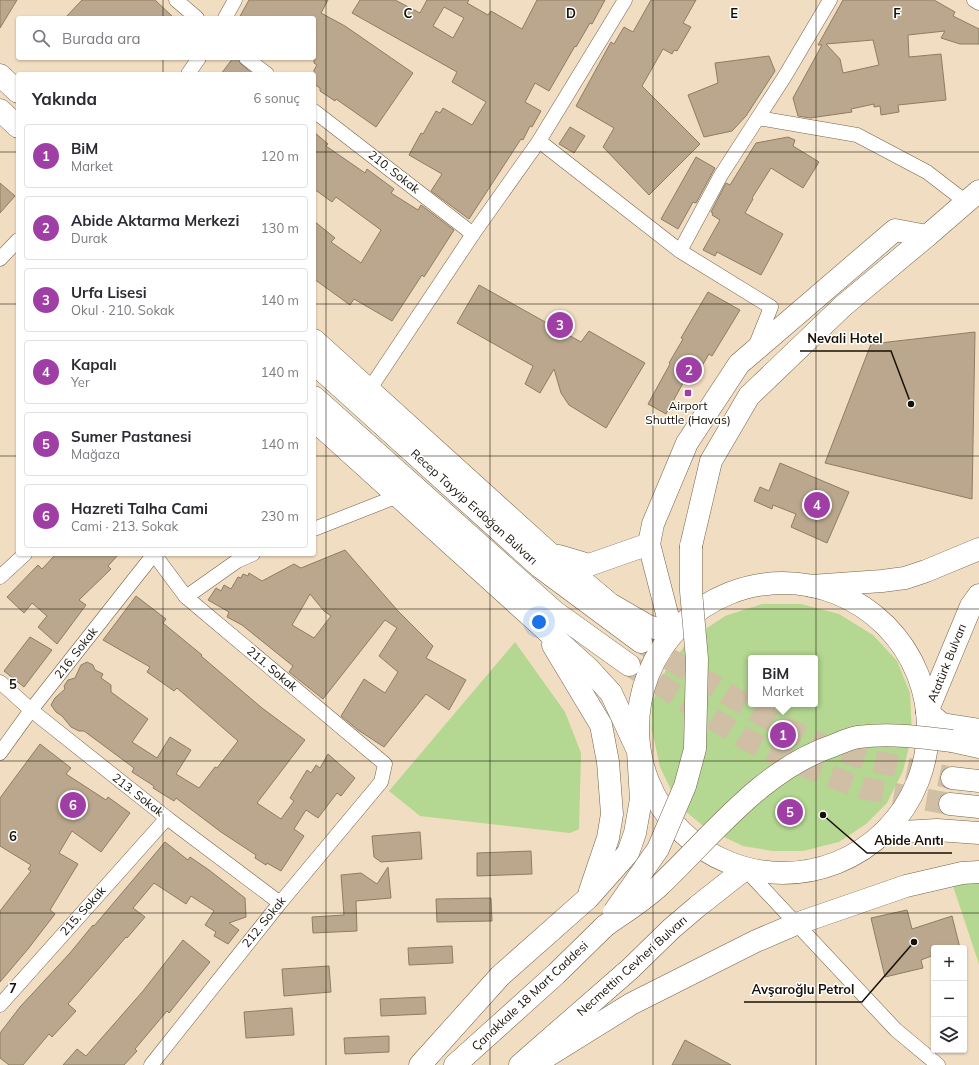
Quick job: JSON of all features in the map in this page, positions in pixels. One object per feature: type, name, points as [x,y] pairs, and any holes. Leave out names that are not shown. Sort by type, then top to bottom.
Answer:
[{"type":"main road","points":[[0,75],[16,90]]},
{"type":"main road","points":[[0,110],[16,125]]},
{"type":"main road","points":[[605,926],[658,849],[685,786],[695,749],[697,659],[691,591],[691,546],[711,461],[749,396],[842,306],[927,236],[972,196]]},
{"type":"main road","points":[[672,633],[649,544],[653,524],[687,444],[739,364],[895,230],[927,236]]},
{"type":"main road","points":[[316,342],[548,552],[610,604],[648,626],[672,633]]},
{"type":"main road","name":"Recep Tayyip Erdoğan Bulvarı","points":[[316,365],[540,567],[641,642]]},
{"type":"main road","name":"Recep Tayyip Erdoğan Bulvarı","points":[[316,399],[555,612],[629,665]]},
{"type":"main road","points":[[316,422],[589,669],[611,693],[638,751],[651,791],[674,826],[706,853],[745,869],[795,874],[844,861],[885,833],[911,797],[926,756],[927,712],[921,685],[910,660],[892,634],[869,612],[842,596],[812,586]]},
{"type":"main road","points":[[548,552],[589,565],[649,544]]},
{"type":"main road","points":[[420,1065],[500,976],[588,898],[628,853],[635,834],[641,799],[638,751],[638,709],[650,668],[672,633],[695,613],[721,597],[750,587],[781,584],[812,586],[905,578],[979,549]]},
{"type":"main road","name":"Atatürk Bulvarı","points":[[927,712],[968,612],[979,595]]},
{"type":"main road","points":[[544,628],[601,725],[608,762],[612,814],[608,838],[588,898]]},
{"type":"main road","points":[[927,712],[942,724],[979,730]]},
{"type":"main road","points":[[605,926],[658,887],[703,841],[767,783],[805,758],[823,749],[857,737],[917,736],[979,747]]},
{"type":"main road","points":[[952,778],[979,781]]},
{"type":"main road","points":[[950,804],[979,806]]},
{"type":"main road","points":[[885,833],[937,830],[979,833]]},
{"type":"main road","name":"Necmettin Cevheri Bulvarı","points":[[520,1065],[630,969],[671,929],[745,869]]},
{"type":"main road","points":[[533,1065],[631,1004],[756,941],[796,924],[906,886],[962,873],[979,872]]},
{"type":"main road","name":"Çanakkale 18 Mart Caddesi","points":[[454,1065],[556,974],[605,926]]},
{"type":"street","points":[[176,0],[195,16]]},
{"type":"street","points":[[226,16],[235,0]]},
{"type":"street","points":[[369,390],[473,234],[539,141],[625,0]]},
{"type":"street","points":[[680,251],[721,175],[758,118],[830,0]]},
{"type":"street","points":[[974,0],[979,3]]},
{"type":"street","points":[[189,72],[198,60]]},
{"type":"street","points":[[249,60],[264,72]]},
{"type":"street","name":"210. Sokak","points":[[316,112],[473,234]]},
{"type":"street","points":[[758,118],[857,135],[972,196]]},
{"type":"street","points":[[539,141],[680,251],[770,307],[754,352]]},
{"type":"street","points":[[0,259],[16,242]]},
{"type":"street","points":[[316,528],[398,496]]},
{"type":"street","points":[[0,576],[23,556]]},
{"type":"street","name":"216. Sokak","points":[[0,753],[31,710],[152,556]]},
{"type":"street","name":"211. Sokak","points":[[156,556],[186,596],[385,764],[380,782]]},
{"type":"street","points":[[186,596],[237,561],[249,556]]},
{"type":"street","name":"213. Sokak","points":[[0,682],[31,710],[167,818],[280,903]]},
{"type":"street","name":"212. Sokak","points":[[152,1065],[280,903],[380,782]]},
{"type":"street","name":"215. Sokak","points":[[0,1005],[167,818]]},
{"type":"street","points":[[745,869],[896,1030],[938,1065]]},
{"type":"green space","points":[[762,604],[801,604],[839,614],[873,635],[897,661],[910,693],[912,735],[903,771],[887,803],[866,824],[839,842],[803,851],[773,851],[743,846],[707,829],[679,806],[660,767],[652,730],[652,703],[667,667],[692,638],[725,616]]},
{"type":"green space","points":[[515,642],[565,712],[581,753],[579,829],[570,833],[420,816],[389,791]]},
{"type":"green space","points":[[979,880],[979,964],[952,883]]},
{"type":"building","points":[[0,0],[17,0],[0,28]]},
{"type":"building","points":[[82,0],[155,0],[172,16],[67,16]]},
{"type":"building","points":[[249,0],[328,0],[321,13],[345,26],[413,73],[376,127],[336,99],[335,101],[320,91],[320,88],[316,85],[316,72],[314,72],[314,70],[317,65],[314,63],[314,60],[316,60],[316,16],[240,16]]},
{"type":"building","points":[[360,0],[395,0],[420,13],[427,0],[469,0],[467,3],[488,15],[491,11],[522,29],[537,0],[605,0],[592,24],[590,23],[576,47],[575,46],[549,91],[535,83],[525,102],[541,111],[532,127],[530,126],[523,140],[521,139],[469,219],[431,191],[442,174],[409,155],[421,133],[423,134],[436,111],[440,113],[443,108],[472,125],[486,102],[452,82],[457,72],[352,13]],"holes":[[[444,7],[464,18],[453,38],[433,26]]]},
{"type":"building","points":[[651,0],[696,0],[683,23],[691,27],[677,51],[674,50],[672,54],[663,49],[642,86],[700,144],[649,195],[603,147],[614,128],[576,106],[611,42],[614,44],[624,27],[633,32]]},
{"type":"building","points":[[843,0],[934,0],[955,12],[953,16],[979,29],[979,44],[960,44],[941,38],[945,31],[908,35],[909,57],[941,54],[946,100],[898,105],[899,112],[881,115],[880,106],[874,107],[874,104],[851,109],[852,112],[810,118],[798,116],[793,98],[822,45],[818,45]],"holes":[[[873,40],[879,65],[843,73],[840,59],[826,44]]]},
{"type":"building","points":[[769,56],[775,71],[746,116],[732,131],[704,137],[688,95],[718,83],[715,63]]},
{"type":"building","points":[[232,60],[239,60],[241,64],[251,72],[222,72]]},
{"type":"building","points":[[570,127],[585,136],[574,153],[559,144]]},
{"type":"building","points":[[316,134],[328,144],[326,146],[365,173],[367,169],[394,189],[391,193],[418,210],[421,205],[454,230],[424,277],[422,275],[392,321],[354,299],[350,305],[316,280],[316,223],[335,238],[331,242],[361,263],[381,230],[336,197],[332,202],[316,190]]},
{"type":"building","points":[[788,137],[795,140],[793,146],[819,162],[803,188],[771,168],[752,198],[753,199],[745,213],[783,234],[761,275],[717,252],[715,256],[703,250],[720,220],[712,215],[713,213],[711,212],[726,183],[730,185],[756,143]]},
{"type":"building","points":[[696,157],[715,168],[696,203],[693,202],[678,229],[661,219]]},
{"type":"building","points":[[0,183],[15,196],[0,213]]},
{"type":"building","points":[[479,285],[581,342],[589,331],[645,363],[606,428],[569,405],[561,393],[554,369],[540,393],[525,384],[533,366],[457,323]]},
{"type":"building","points":[[708,292],[740,310],[712,356],[709,354],[695,378],[688,374],[666,414],[648,404],[683,339],[681,338]]},
{"type":"building","points":[[975,332],[972,499],[825,463],[871,344]]},
{"type":"building","points":[[780,463],[849,492],[827,543],[791,527],[796,514],[773,505],[772,509],[754,501],[760,487],[769,491]]},
{"type":"building","points":[[345,550],[398,611],[433,646],[426,658],[466,680],[449,710],[426,694],[384,747],[358,730],[341,716],[364,679],[385,693],[398,672],[379,656],[397,628],[385,620],[323,699],[289,672],[293,666],[242,625],[227,617],[229,612],[208,600],[216,588],[221,591],[224,585],[231,589],[238,577],[241,578],[243,574],[248,576],[249,573],[262,581],[294,564],[301,568]],"holes":[[[310,594],[324,611],[331,616],[314,638],[292,625]]]},
{"type":"building","points":[[54,556],[117,556],[108,566],[111,569],[79,600],[86,605],[57,644],[38,627],[47,616],[32,603],[24,613],[7,597],[38,565],[42,569]]},
{"type":"building","points":[[136,596],[166,619],[163,623],[262,708],[305,740],[257,803],[281,819],[294,801],[290,798],[307,770],[311,773],[316,765],[320,768],[328,754],[355,778],[341,796],[337,793],[318,818],[306,810],[294,829],[304,836],[281,871],[267,863],[266,865],[255,858],[256,855],[221,832],[176,798],[174,801],[153,788],[154,786],[132,772],[134,768],[84,731],[79,731],[71,727],[51,705],[55,698],[65,689],[64,686],[68,680],[75,678],[81,665],[87,662],[93,665],[95,670],[103,674],[101,678],[111,685],[111,692],[148,719],[132,742],[157,758],[170,737],[191,750],[176,774],[199,788],[215,767],[217,768],[238,741],[177,688],[174,691],[147,672],[150,667],[103,640]]},
{"type":"building","points":[[30,637],[52,650],[24,687],[4,671]]},
{"type":"building","points":[[40,744],[71,768],[66,774],[106,800],[108,797],[130,813],[101,852],[72,831],[59,853],[78,864],[50,910],[55,914],[0,982],[0,911],[31,871],[28,869],[31,865],[0,846],[0,798]]},
{"type":"building","points":[[420,832],[422,859],[381,862],[374,857],[372,836]]},
{"type":"building","points":[[165,842],[188,860],[190,857],[209,870],[245,898],[246,917],[229,923],[239,930],[228,944],[214,936],[216,932],[205,925],[214,911],[191,896],[186,904],[154,883],[133,908],[145,917],[68,1004],[76,1011],[52,1037],[49,1034],[23,1065],[9,1065],[0,1058],[0,1033],[20,1007],[70,953],[93,925],[94,926]]},
{"type":"building","points":[[531,851],[532,874],[477,876],[477,853]]},
{"type":"building","points":[[388,867],[391,898],[356,901],[357,931],[313,933],[312,917],[344,915],[341,875],[361,873],[377,884]]},
{"type":"building","points":[[491,898],[492,921],[437,922],[436,899]]},
{"type":"building","points":[[907,910],[912,929],[952,916],[959,945],[931,945],[931,956],[921,960],[923,968],[885,977],[871,918]]},
{"type":"building","points":[[183,940],[210,962],[169,1013],[167,1011],[135,1049],[137,1051],[124,1065],[63,1065],[77,1049],[86,1056],[143,991]]},
{"type":"building","points":[[452,946],[453,963],[409,965],[408,948]]},
{"type":"building","points":[[329,966],[331,992],[284,996],[282,969]]},
{"type":"building","points":[[425,997],[426,1014],[381,1016],[380,999]]},
{"type":"building","points":[[292,1008],[294,1035],[246,1038],[244,1012]]},
{"type":"building","points":[[389,1036],[389,1052],[345,1054],[344,1038]]},
{"type":"building","points":[[685,1040],[731,1065],[672,1065]]},
{"type":"tunnel","points":[[641,642],[748,706]]},
{"type":"tunnel","points":[[629,665],[745,739],[801,765],[862,788],[950,804]]},
{"type":"tunnel","points":[[749,707],[779,725],[822,745],[873,761],[952,778]]},
{"type":"place","name":"Urfa Lisesi","points":[[560,325]]},
{"type":"place","name":"Abide Aktarma Merkezi","points":[[689,370]]},
{"type":"place","name":"Airport Shuttle (Havas)","points":[[688,393]]},
{"type":"place","name":"Nevali Hotel","points":[[911,404]]},
{"type":"place","name":"Kapalı","points":[[817,505]]},
{"type":"place","name":"BiM","points":[[783,735]]},
{"type":"place","name":"Hazreti Talha Cami","points":[[73,805]]},
{"type":"place","name":"Sumer Pastanesi","points":[[790,812]]},
{"type":"place","name":"Abide Anıtı","points":[[823,815]]},
{"type":"place","name":"Avşaroğlu Petrol","points":[[914,942]]}]
